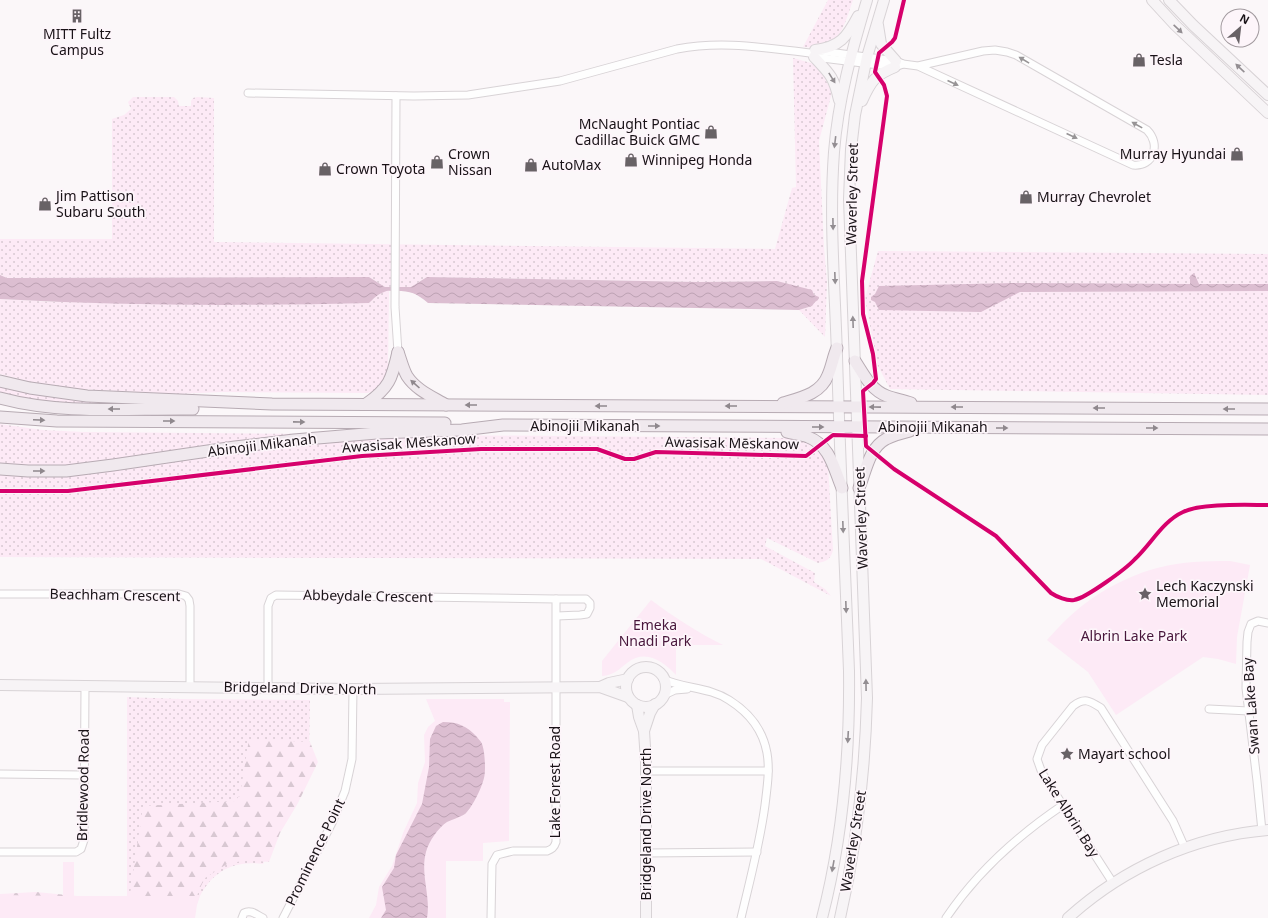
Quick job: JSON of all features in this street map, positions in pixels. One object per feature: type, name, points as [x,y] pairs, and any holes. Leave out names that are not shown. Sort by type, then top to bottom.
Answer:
[{"type":"main road","points":[[840,103],[835,84],[830,74],[813,54],[840,42],[849,32],[866,0]]},
{"type":"main road","name":"Waverley Street","points":[[822,918],[838,840],[849,734],[849,671],[832,186],[834,151],[840,103],[850,58],[866,0]]},
{"type":"main road","name":"Waverley Street","points":[[840,918],[849,878],[862,793],[865,745],[866,684],[850,199],[851,149],[855,115],[866,61],[884,0]]},
{"type":"main road","points":[[1152,0],[1175,25],[1268,113]]},
{"type":"main road","points":[[1169,0],[1268,95]]},
{"type":"main road","points":[[855,115],[874,79],[898,64],[881,44],[878,21]]},
{"type":"main road","points":[[770,406],[806,396],[822,385],[828,375],[837,348]]},
{"type":"main road","points":[[366,404],[376,397],[388,384],[394,370],[398,352]]},
{"type":"main road","points":[[398,352],[410,380],[422,390],[447,405]]},
{"type":"main road","points":[[855,362],[871,385],[879,392],[921,407]]},
{"type":"main road","name":"Abinojii Mikanah","points":[[0,381],[30,388],[87,396],[251,403],[1268,409]]},
{"type":"main road","points":[[0,398],[33,405],[95,409],[214,409],[251,403]]},
{"type":"main road","points":[[0,417],[56,421],[435,423],[503,425]]},
{"type":"main road","name":"Abinojii Mikanah","points":[[0,469],[66,471],[294,440],[377,433],[462,430],[503,425],[1268,429]]},
{"type":"main road","points":[[769,427],[807,436],[818,442],[829,454],[842,488]]},
{"type":"main road","points":[[859,488],[870,457],[878,446],[886,439],[920,427]]},
{"type":"main road","points":[[645,668],[656,670],[663,679],[665,687],[664,695],[655,704],[643,707],[637,705],[628,697],[626,691],[628,679],[635,671],[645,668]]},
{"type":"main road","name":"Bridgeland Drive North","points":[[600,688],[609,683],[628,679]]},
{"type":"main road","name":"Bridgeland Drive North","points":[[0,685],[353,689],[600,688],[628,697]]},
{"type":"main road","name":"Bridgeland Drive North","points":[[644,731],[650,713],[655,704]]},
{"type":"main road","name":"Bridgeland Drive North","points":[[637,705],[644,731],[646,771],[646,918]]},
{"type":"main road","points":[[1068,918],[1113,883],[1151,862],[1185,848],[1219,837],[1265,831]]},
{"type":"street","points":[[248,93],[396,96],[468,95],[560,81],[647,56],[693,46],[721,44],[748,45],[866,61],[918,66],[983,51],[995,50],[1016,55],[1147,130],[1154,140],[1154,151],[1152,157],[1145,163],[1133,165],[918,66]]},
{"type":"street","points":[[396,96],[395,307],[398,352]]},
{"type":"street","name":"Beachham Crescent","points":[[0,594],[179,594],[186,596],[189,600],[190,606],[190,687]]},
{"type":"street","name":"Abbeydale Crescent","points":[[268,688],[268,606],[271,598],[276,595],[586,599],[590,603],[590,608],[587,614],[580,616],[556,616]]},
{"type":"street","points":[[556,599],[556,688]]},
{"type":"street","name":"Swan Lake Bay","points":[[1265,831],[1257,781],[1246,688],[1248,632],[1251,624],[1254,622],[1258,621],[1268,623]]},
{"type":"street","points":[[663,679],[691,688],[708,690],[719,694],[741,708],[750,717],[763,739],[767,753],[768,771],[766,797],[757,852],[741,918]]},
{"type":"street","name":"Bridlewood Road","points":[[0,852],[76,852],[81,848],[84,840],[85,686]]},
{"type":"street","name":"Lake Forest Road","points":[[491,918],[492,864],[497,855],[513,851],[547,851],[555,846],[556,688]]},
{"type":"street","points":[[664,695],[675,690],[691,688]]},
{"type":"street","name":"Prominence Point","points":[[282,918],[332,823],[345,791],[352,759],[353,689]]},
{"type":"street","name":"Lake Albrin Bay","points":[[1113,883],[1042,773],[1037,759],[1042,745],[1073,706],[1083,700],[1090,701],[1101,708],[1173,821],[1185,848]]},
{"type":"street","points":[[1209,708],[1249,711]]},
{"type":"street","points":[[646,771],[768,771]]},
{"type":"street","points":[[0,774],[84,775]]},
{"type":"street","points":[[946,918],[965,892],[986,868],[1014,842],[1063,805]]},
{"type":"street","points":[[646,853],[757,852]]},
{"type":"street","points":[[242,918],[244,913],[247,911],[251,911],[264,918]]},
{"type":"green space","points":[[828,0],[853,0],[843,28],[838,36],[825,45],[803,47]]},
{"type":"green space","points":[[793,58],[818,65],[832,92],[819,141],[827,282],[825,337],[799,310],[812,306],[793,286],[777,281],[699,282],[427,277],[411,287],[385,287],[369,277],[7,278],[0,275],[0,239],[112,239],[112,119],[124,115],[131,109],[128,102],[133,97],[174,97],[178,101],[179,106],[191,106],[191,101],[193,98],[197,97],[214,98],[214,242],[775,249],[792,188],[796,187]]},
{"type":"green space","points":[[878,251],[1268,254],[1268,395],[890,389],[877,364],[865,298]]},
{"type":"green space","points":[[385,291],[389,291],[388,368],[384,381],[375,390],[368,393],[221,392],[178,394],[77,389],[39,384],[0,374],[0,299],[53,302],[369,303],[376,296]]},
{"type":"green space","points":[[0,385],[118,404],[72,406],[0,395]]},
{"type":"green space","points":[[0,424],[43,430],[83,432],[787,438],[802,440],[813,445],[821,453],[828,466],[833,550],[831,556],[828,559],[818,563],[767,538],[765,546],[815,573],[814,582],[825,589],[831,596],[761,559],[0,557]]},
{"type":"green space","name":"Albrin Lake Park","points":[[1230,561],[1250,565],[1237,637],[1236,664],[1203,657],[1116,715],[1088,672],[1047,640],[1065,621],[1095,596],[1126,579],[1176,564]]},
{"type":"green space","name":"Emeka Nnadi Park","points":[[651,600],[686,624],[723,645],[676,645],[676,675],[665,665],[653,658],[640,657],[627,663],[613,673],[602,676],[602,661]]},
{"type":"green space","points":[[127,697],[310,700],[309,755],[295,802],[263,864],[243,864],[226,869],[211,880],[200,896],[127,896]]},
{"type":"green space","points":[[426,699],[504,699],[504,702],[510,702],[509,841],[483,843],[483,861],[446,861],[446,918],[369,918],[376,905],[379,887],[392,866],[403,833],[417,803],[418,783],[425,762],[424,735],[428,727],[435,721]]},
{"type":"green space","points":[[249,739],[310,742],[318,762],[298,803],[280,833],[269,862],[247,860],[227,864],[205,878],[199,890],[191,914],[0,918],[0,894],[36,892],[129,901],[143,806],[235,801],[240,795]]},
{"type":"green space","points":[[63,862],[74,862],[74,896],[200,896],[195,918],[0,918],[0,895],[63,896]]},
{"type":"water","points":[[1194,273],[1199,284],[1268,284],[1268,291],[1020,292],[981,312],[879,310],[875,302],[871,300],[871,297],[875,294],[879,286],[1014,283],[1190,284],[1190,276]]},
{"type":"water","points":[[0,275],[7,278],[369,277],[385,287],[411,287],[427,277],[699,282],[777,281],[812,290],[814,295],[819,297],[812,306],[799,310],[428,303],[413,293],[406,291],[385,291],[369,303],[231,305],[92,303],[0,299]]},
{"type":"water","points":[[443,722],[462,725],[470,730],[481,741],[485,760],[485,775],[483,782],[469,810],[459,817],[447,822],[440,828],[434,835],[427,848],[424,868],[428,902],[427,918],[381,918],[386,910],[382,887],[394,868],[396,855],[422,804],[429,767],[430,739],[436,726]]},
{"type":"cycle path","points":[[904,0],[895,38],[879,53],[875,72],[884,85],[887,96],[862,281],[863,314],[873,354],[876,379],[863,391],[866,446],[894,469],[996,536],[1051,593],[1068,600],[1080,598],[1115,576],[1141,553],[1169,521],[1183,512],[1191,509],[1212,506],[1268,505]]},
{"type":"cycle path","name":"Awasisak Mēskanow","points":[[0,491],[68,491],[362,456],[481,449],[597,449],[625,459],[634,459],[656,452],[806,456],[833,435],[866,436]]},
{"type":"place","name":"MITT Fultz Campus","points":[[77,16]]},
{"type":"place","name":"Tesla","points":[[1139,60]]},
{"type":"place","name":"McNaught Pontiac Cadillac Buick GMC","points":[[711,132]]},
{"type":"place","name":"Murray Hyundai","points":[[1237,154]]},
{"type":"place","name":"Winnipeg Honda","points":[[631,160]]},
{"type":"place","name":"Crown Nissan","points":[[437,162]]},
{"type":"place","name":"AutoMax","points":[[531,165]]},
{"type":"place","name":"Crown Toyota","points":[[325,169]]},
{"type":"place","name":"Murray Chevrolet","points":[[1026,197]]},
{"type":"place","name":"Jim Pattison Subaru South","points":[[45,204]]},
{"type":"place","name":"Lech Kaczynski Memorial","points":[[1145,594]]},
{"type":"place","name":"Mayart school","points":[[1067,754]]}]
